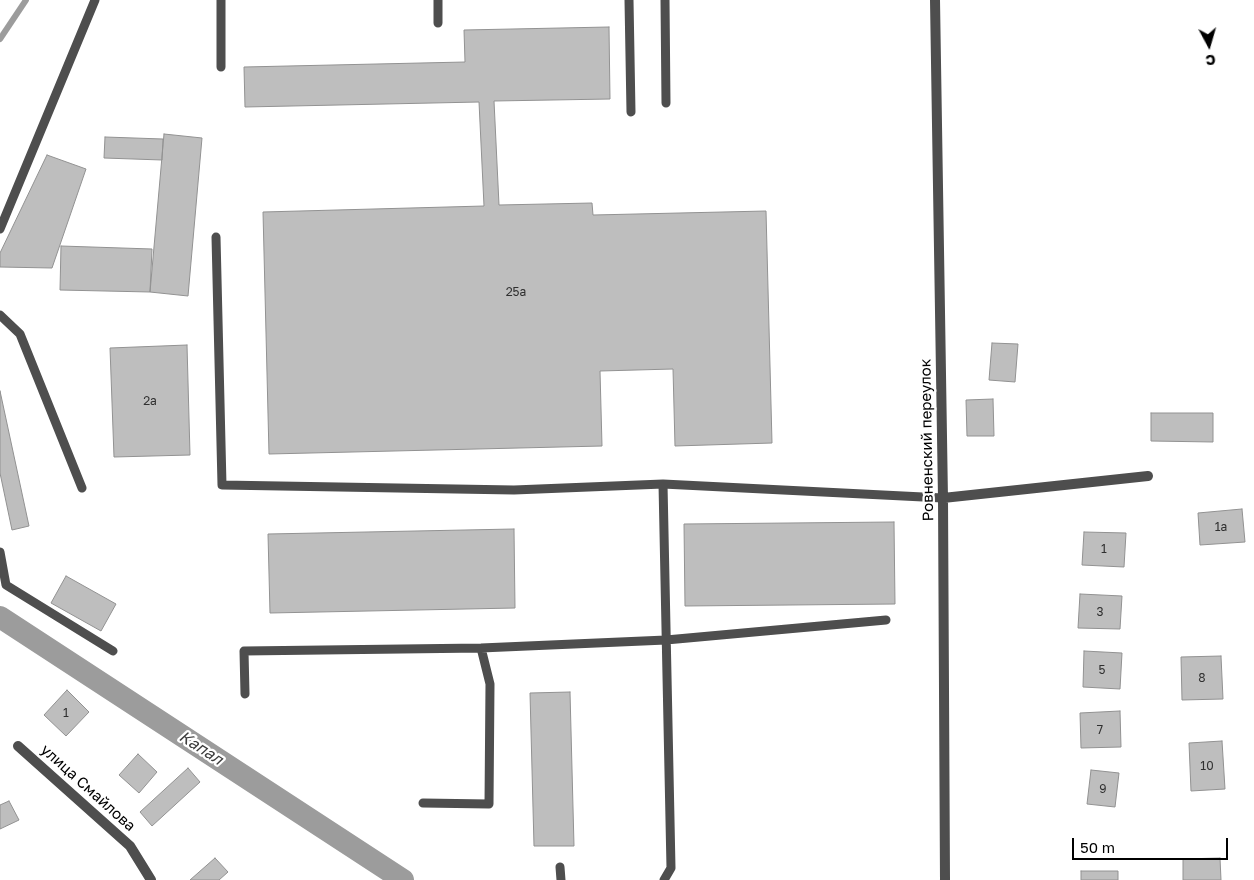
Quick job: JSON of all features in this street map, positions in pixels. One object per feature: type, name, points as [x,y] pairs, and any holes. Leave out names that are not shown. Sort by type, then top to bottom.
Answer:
[{"type":"street","name":"Ровненский переулок","points":[[935,0],[943,498],[945,880]]},
{"type":"street","points":[[943,498],[1148,476]]},
{"type":"street","name":"улица Смайлова","points":[[18,746],[130,846],[152,880]]},
{"type":"lane","points":[[0,230],[95,0]]},
{"type":"lane","points":[[221,0],[221,67]]},
{"type":"lane","points":[[438,0],[438,23]]},
{"type":"lane","points":[[629,0],[631,112]]},
{"type":"lane","points":[[665,0],[666,103]]},
{"type":"lane","points":[[216,237],[222,485],[514,490],[663,484],[943,498]]},
{"type":"lane","points":[[0,315],[20,334],[82,488]]},
{"type":"lane","points":[[663,484],[671,868],[664,880]]},
{"type":"lane","points":[[0,552],[6,585],[113,651]]},
{"type":"lane","points":[[245,694],[244,651],[481,648],[666,640],[886,620]]},
{"type":"lane","points":[[423,803],[489,804],[490,684],[481,648]]},
{"type":"lane","points":[[560,867],[561,880]]},
{"type":"building","points":[[609,27],[610,99],[494,101],[499,205],[592,203],[593,215],[766,211],[772,443],[675,446],[673,369],[600,371],[602,446],[269,454],[263,212],[484,206],[479,102],[245,107],[244,67],[465,62],[464,30]]},
{"type":"building","points":[[164,134],[202,138],[188,296],[150,292]]},
{"type":"building","points":[[105,137],[163,139],[162,160],[104,158]]},
{"type":"building","points":[[47,155],[86,169],[52,268],[0,267],[0,253]]},
{"type":"building","points":[[61,246],[152,249],[150,292],[60,290]]},
{"type":"building","points":[[992,343],[1018,344],[1015,382],[989,380]]},
{"type":"building","points":[[187,345],[190,455],[114,457],[110,348]]},
{"type":"building","points":[[0,391],[29,526],[12,530],[0,473]]},
{"type":"building","points":[[993,399],[994,436],[967,436],[966,400]]},
{"type":"building","points":[[1151,413],[1213,413],[1213,442],[1151,441]]},
{"type":"building","points":[[1242,509],[1245,542],[1200,545],[1198,513]]},
{"type":"building","points":[[894,522],[895,604],[685,606],[684,524]]},
{"type":"building","points":[[514,529],[515,608],[270,613],[268,534]]},
{"type":"building","points":[[1084,532],[1126,533],[1124,567],[1082,565]]},
{"type":"building","points":[[66,576],[116,604],[101,631],[51,603]]},
{"type":"building","points":[[1080,594],[1122,596],[1120,629],[1078,628]]},
{"type":"building","points":[[1084,651],[1122,653],[1120,689],[1083,687]]},
{"type":"building","points":[[1221,656],[1223,699],[1182,700],[1181,657]]},
{"type":"building","points":[[67,690],[89,712],[66,736],[44,715]]},
{"type":"building","points":[[570,692],[574,846],[534,846],[530,693]]},
{"type":"building","points":[[1120,711],[1121,747],[1081,748],[1080,713]]},
{"type":"building","points":[[1222,741],[1225,789],[1191,791],[1189,743]]},
{"type":"building","points":[[138,754],[157,772],[139,793],[119,775]]},
{"type":"building","points":[[188,768],[200,782],[152,826],[140,812]]},
{"type":"building","points":[[1091,770],[1119,773],[1115,807],[1087,804]]},
{"type":"building","points":[[9,801],[19,820],[0,829],[0,805]]},
{"type":"building","points":[[215,858],[228,872],[219,880],[190,880]]},
{"type":"building","points":[[1220,858],[1221,880],[1183,880],[1183,859]]},
{"type":"building","points":[[1081,871],[1118,871],[1118,880],[1081,880]]},
{"type":"waterway","points":[[0,39],[26,0]]},
{"type":"waterway","name":"Капал","points":[[0,617],[403,880]]}]
